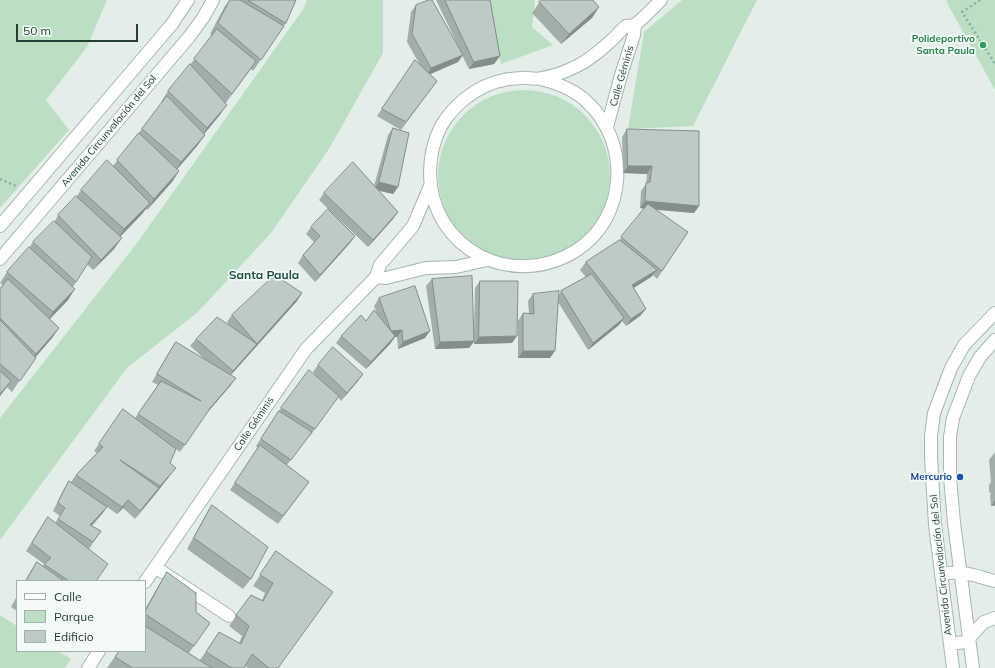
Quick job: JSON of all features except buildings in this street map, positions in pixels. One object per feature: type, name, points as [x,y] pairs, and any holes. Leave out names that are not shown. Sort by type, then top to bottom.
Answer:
[{"type":"street","points":[[0,226],[172,24],[188,0]]},
{"type":"street","name":"Avenida Circunvalación del Sol","points":[[0,259],[189,37],[213,0]]},
{"type":"street","name":"Calle Géminis","points":[[540,79],[578,66],[594,56],[626,26],[634,25],[661,0]]},
{"type":"street","name":"Calle Géminis","points":[[607,127],[621,75],[634,35],[634,25]]},
{"type":"street","name":"Calle Géminis","points":[[521,78],[540,79],[557,83],[577,94],[598,113],[607,127],[614,145],[618,164],[617,184],[613,203],[608,215],[594,236],[579,249],[562,259],[544,265],[525,267],[506,266],[487,260],[463,245],[444,224],[433,198],[430,185],[430,165],[433,145],[441,127],[452,111],[466,97],[483,87],[502,80],[521,78]]},
{"type":"street","name":"Calle Géminis","points":[[146,580],[306,349],[376,276],[380,265],[413,226],[430,185]]},
{"type":"street","points":[[376,276],[386,278],[426,268],[456,267],[487,260]]},
{"type":"street","name":"Avenida Circunvalación del Sol","points":[[953,668],[935,525],[931,436],[934,413],[951,368],[964,345],[995,313]]},
{"type":"street","name":"Avenida Circunvalación del Sol","points":[[973,668],[954,523],[950,477],[950,437],[953,418],[969,376],[980,357],[995,340]]},
{"type":"street","points":[[154,567],[229,616]]},
{"type":"street","points":[[941,574],[947,572],[960,572],[995,581]]},
{"type":"street","points":[[950,644],[965,642],[984,622],[995,618]]},
{"type":"street","points":[[88,668],[98,652]]},
{"type":"path","points":[[980,0],[962,12],[995,64]]},
{"type":"path","points":[[0,179],[19,187]]},
{"type":"green space","points":[[0,0],[107,0],[87,47],[46,100],[69,130],[0,208]]},
{"type":"green space","points":[[307,0],[383,0],[383,53],[329,149],[271,233],[198,312],[127,368],[0,540],[0,418],[137,243],[304,8]]},
{"type":"green space","points":[[489,0],[535,0],[532,27],[553,45],[501,64]]},
{"type":"green space","points":[[682,0],[757,0],[693,126],[628,129],[644,32]]},
{"type":"green space","name":"Polideportivo Santa Paula","points":[[995,0],[995,90],[946,1]]},
{"type":"green space","points":[[524,90],[541,92],[557,97],[572,105],[590,122],[595,128],[606,151],[610,176],[608,193],[603,209],[595,224],[578,242],[572,247],[549,258],[524,262],[507,260],[491,255],[476,247],[458,230],[453,224],[442,201],[438,176],[440,159],[445,143],[453,128],[470,110],[476,105],[499,94]]},
{"type":"green space","points":[[0,615],[16,625],[16,652],[60,652],[71,659],[65,668],[0,668]]},
{"type":"place","name":"Polideportivo Santa Paula","points":[[983,45]]},
{"type":"place","name":"Mercurio","points":[[960,477]]},
{"type":"district","name":"Santa Paula","points":[[264,275]]}]
